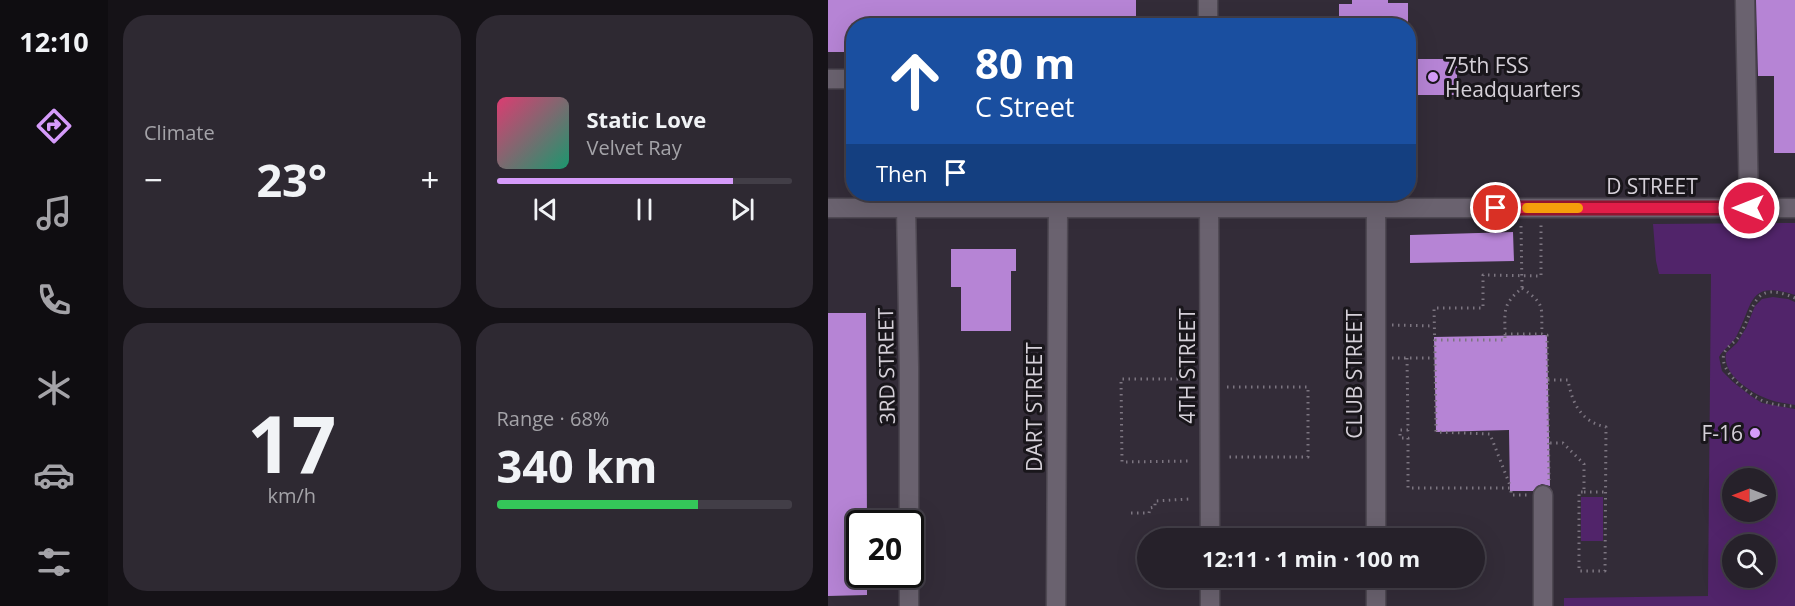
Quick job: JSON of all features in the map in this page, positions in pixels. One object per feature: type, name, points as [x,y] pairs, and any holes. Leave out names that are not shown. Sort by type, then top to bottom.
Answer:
[{"type":"street","points":[[1208,0],[1208,18]]},
{"type":"street","points":[[1745,0],[1749,208]]},
{"type":"street","points":[[828,79],[846,79]]},
{"type":"street","points":[[828,208],[1058,208],[1190,201]]},
{"type":"street","name":"4TH STREET","points":[[1209,201],[1210,528]]},
{"type":"street","name":"D STREET","points":[[1228,201],[1543,216],[1795,208]]},
{"type":"street","name":"3RD STREET","points":[[906,208],[909,510]]},
{"type":"street","name":"DART STREET","points":[[1056,606],[1058,208]]},
{"type":"street","name":"CLUB STREET","points":[[1376,209],[1376,528]]},
{"type":"street","points":[[1543,495],[1543,606]]},
{"type":"street","points":[[909,588],[909,606]]},
{"type":"street","points":[[1210,588],[1210,606]]},
{"type":"street","points":[[1376,588],[1376,606]]},
{"type":"path","points":[[1505,334],[1547,335],[1549,495],[1511,495],[1490,434],[1436,432],[1434,308],[1483,308],[1483,275],[1540,276],[1543,216]]},
{"type":"path","points":[[1521,224],[1522,288]]},
{"type":"path","points":[[1522,288],[1537,299],[1541,305],[1542,334]]},
{"type":"path","points":[[1435,340],[1505,340],[1507,304],[1510,297],[1522,288]]},
{"type":"path","points":[[1795,298],[1776,292],[1764,293],[1751,307],[1741,334],[1723,356],[1729,374],[1745,389],[1761,400],[1772,404],[1795,406]]},
{"type":"path","points":[[1388,325],[1434,326]]},
{"type":"path","points":[[1385,358],[1435,358]]},
{"type":"path","points":[[1407,358],[1408,430],[1400,430],[1400,438],[1408,438],[1408,488],[1510,488]]},
{"type":"path","points":[[1190,379],[1121,379],[1122,462],[1190,461]]},
{"type":"path","points":[[1548,380],[1568,380],[1570,393],[1585,419],[1606,427],[1606,492],[1605,571],[1579,571],[1579,492],[1606,492]]},
{"type":"path","points":[[1227,387],[1308,387],[1308,457],[1227,457]]},
{"type":"path","points":[[1548,443],[1563,443],[1584,464],[1584,492]]},
{"type":"path","points":[[1131,513],[1149,513],[1150,508],[1155,507],[1155,501],[1190,500]]},
{"type":"shaded area","points":[[1795,223],[1795,295],[1780,291],[1760,292],[1750,304],[1735,338],[1719,357],[1722,371],[1751,396],[1762,403],[1795,409],[1795,606],[1564,606],[1564,598],[1708,596],[1711,274],[1659,274],[1653,224]]},
{"type":"shaded area","points":[[1773,297],[1795,302],[1795,405],[1771,400],[1750,390],[1732,374],[1726,360],[1726,353],[1737,343],[1755,306],[1762,299]]},
{"type":"shaded area","points":[[1581,497],[1603,497],[1603,541],[1581,541]]},
{"type":"building","points":[[828,0],[1136,0],[1136,18],[846,18],[846,52],[828,52]]},
{"type":"building","name":"75th FSS Headquarters","points":[[1352,0],[1388,0],[1388,3],[1408,3],[1408,18],[1339,18],[1339,4],[1352,4]]},
{"type":"building","points":[[1756,0],[1795,0],[1795,153],[1774,153],[1774,76],[1758,76]]},
{"type":"building","name":"75th FSS Headquarters","points":[[1416,59],[1457,59],[1457,95],[1416,95]]},
{"type":"building","points":[[1513,232],[1514,261],[1410,263],[1410,235]]},
{"type":"building","points":[[951,249],[1016,249],[1016,271],[1011,271],[1011,331],[961,331],[961,287],[951,287]]},
{"type":"building","points":[[828,313],[866,313],[867,510],[846,510],[846,588],[867,588],[867,595],[828,596]]},
{"type":"building","points":[[1547,335],[1550,486],[1542,484],[1533,491],[1510,491],[1509,430],[1436,432],[1434,337]]},
{"type":"slow traffic","points":[[1527,208],[1578,208]]},
{"type":"place","name":"75th FSS Headquarters","points":[[1433,77]]},
{"type":"place","name":"F-16","points":[[1755,433]]},
{"type":"route","points":[[1496,208],[1749,208]]}]
